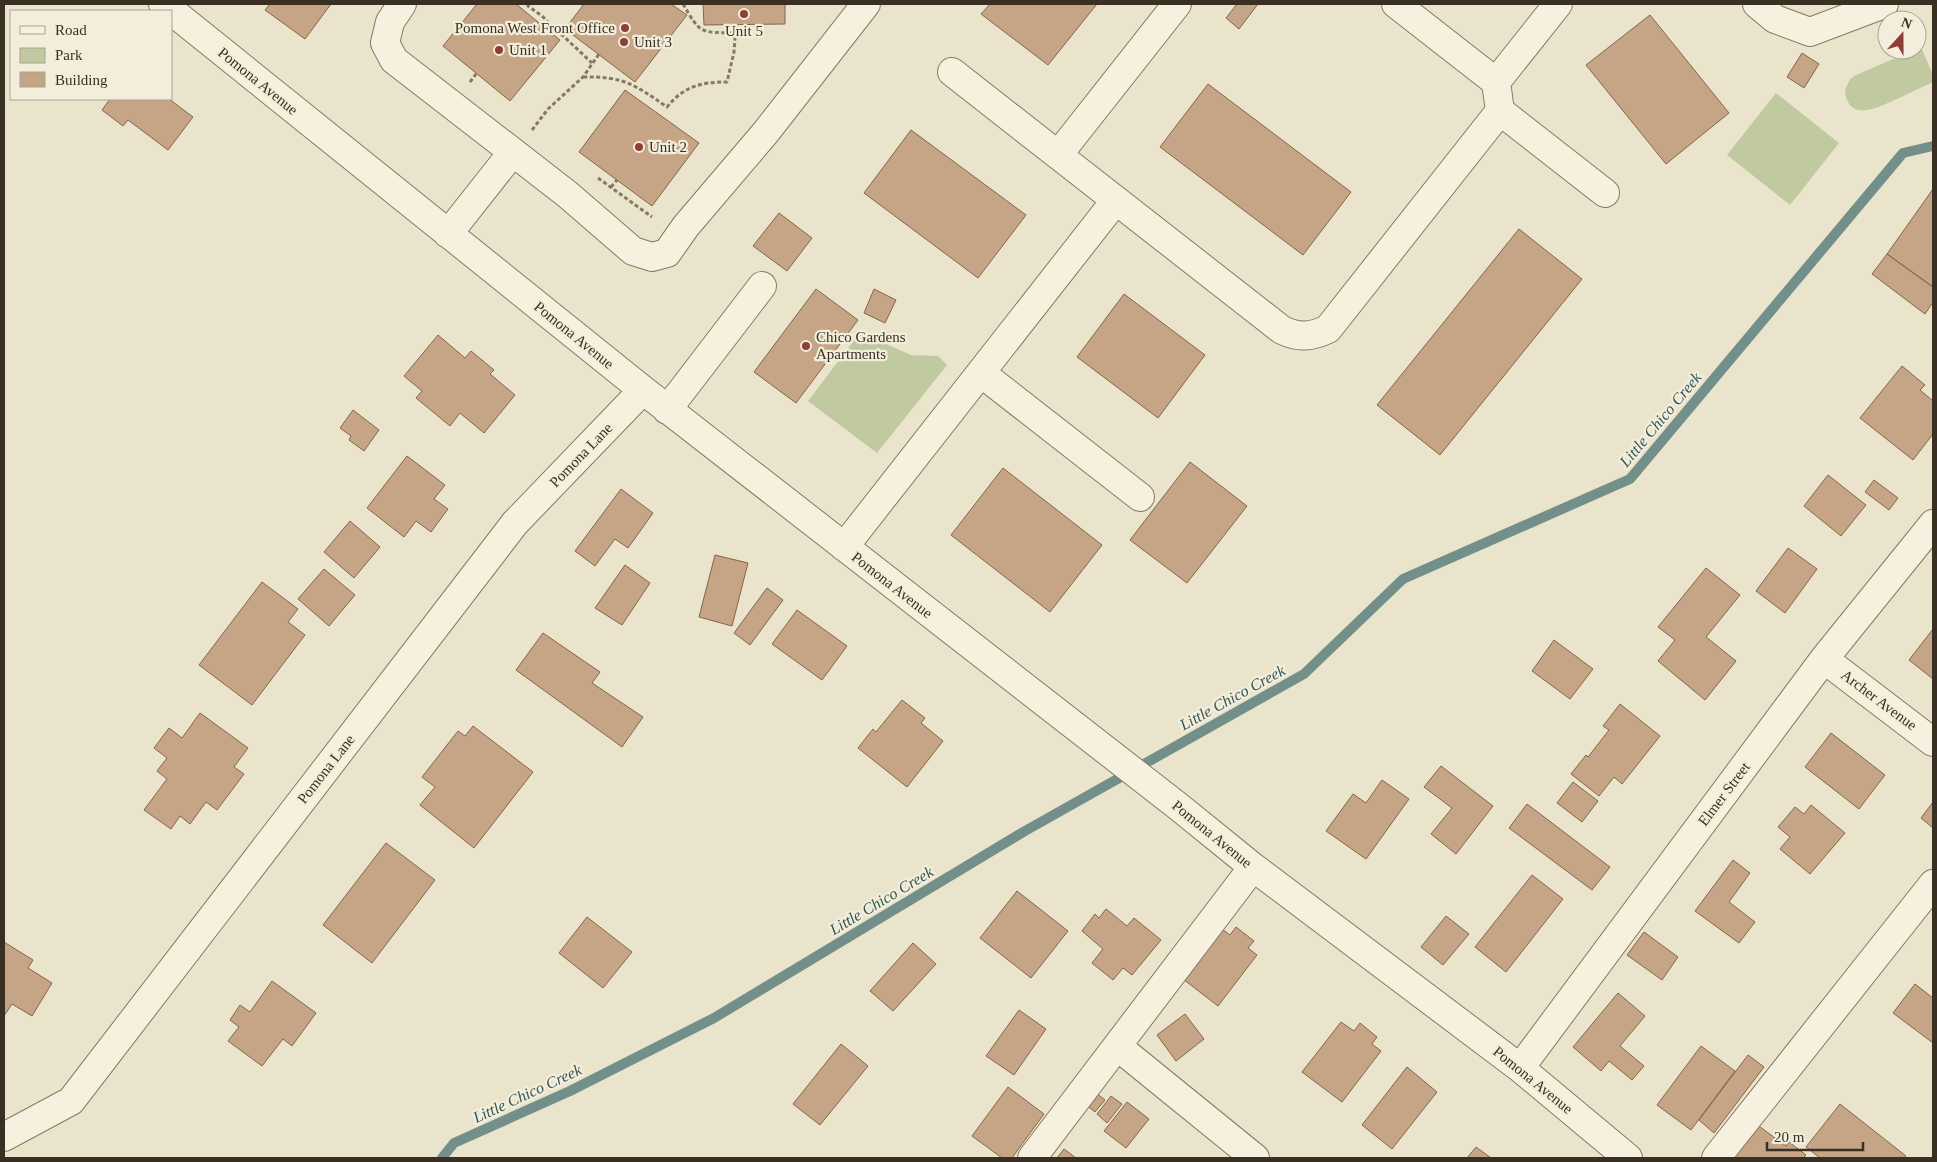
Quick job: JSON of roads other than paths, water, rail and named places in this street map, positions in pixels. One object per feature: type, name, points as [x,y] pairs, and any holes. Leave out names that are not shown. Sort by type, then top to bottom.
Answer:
[{"type":"street","points":[[402,4],[390,22],[386,43],[394,60],[567,194],[633,251],[652,257],[667,253],[686,226],[766,132],[866,4]]},
{"type":"street","points":[[1058,155],[1177,4]]},
{"type":"street","points":[[1396,4],[1496,82],[1500,111],[1605,193]]},
{"type":"street","points":[[1496,82],[1558,4]]},
{"type":"street","points":[[1757,4],[1775,19],[1810,32],[1884,4]]},
{"type":"street","name":"Pomona Avenue","points":[[172,11],[667,410],[1179,807],[1253,867],[1520,1068],[1628,1158]]},
{"type":"street","points":[[952,72],[1282,330],[1305,337],[1328,330],[1500,111]]},
{"type":"street","points":[[448,234],[512,153]]},
{"type":"street","points":[[844,547],[1116,200]]},
{"type":"street","points":[[667,410],[762,286]]},
{"type":"street","points":[[981,373],[1140,497]]},
{"type":"street","name":"Pomona Lane","points":[[4,1137],[71,1101],[515,524],[642,390]]},
{"type":"street","name":"Elmer Street","points":[[1520,1068],[1824,659],[1933,524]]},
{"type":"street","name":"Archer Avenue","points":[[1824,659],[1933,742]]},
{"type":"street","points":[[1032,1158],[1253,867]]},
{"type":"street","points":[[1716,1158],[1933,884]]},
{"type":"street","points":[[1116,1046],[1255,1158]]},
{"type":"waterway","name":"Little Chico Creek","points":[[442,1158],[454,1143],[570,1091],[714,1018],[1025,831],[1304,674],[1403,579],[1630,479],[1903,153],[1933,146]]},
{"type":"place","name":"Unit 5","points":[[744,14]]},
{"type":"place","name":"Pomona West Front Office","points":[[625,28]]},
{"type":"place","name":"Unit 3","points":[[624,42]]},
{"type":"place","name":"Unit 1","points":[[499,50]]},
{"type":"place","name":"Unit 2","points":[[639,147]]},
{"type":"place","name":"Chico Gardens Apartments","points":[[806,346]]}]
